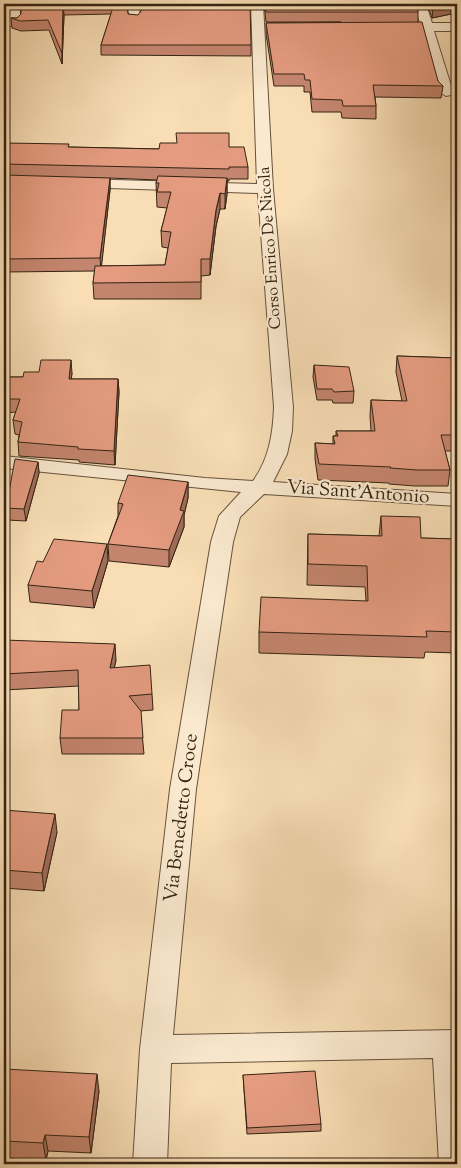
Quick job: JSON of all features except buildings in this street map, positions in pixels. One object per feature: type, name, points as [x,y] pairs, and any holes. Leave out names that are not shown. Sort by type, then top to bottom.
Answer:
[{"type":"street","points":[[14,4],[14,23]]},
{"type":"street","points":[[133,4],[134,20]]},
{"type":"street","name":"Corso Enrico De Nicola","points":[[257,4],[263,28],[265,189],[284,422],[280,445],[274,461],[259,486]]},
{"type":"street","points":[[420,4],[446,92]]},
{"type":"street","points":[[378,28],[457,27]]},
{"type":"street","points":[[62,183],[265,189]]},
{"type":"street","name":"Via Sant'Antonio","points":[[4,462],[206,484],[457,500]]},
{"type":"street","name":"Via Benedetto Croce","points":[[150,1164],[156,1050],[183,789],[222,542],[230,516],[259,486]]},
{"type":"street","points":[[156,1050],[453,1044],[456,1164]]}]
